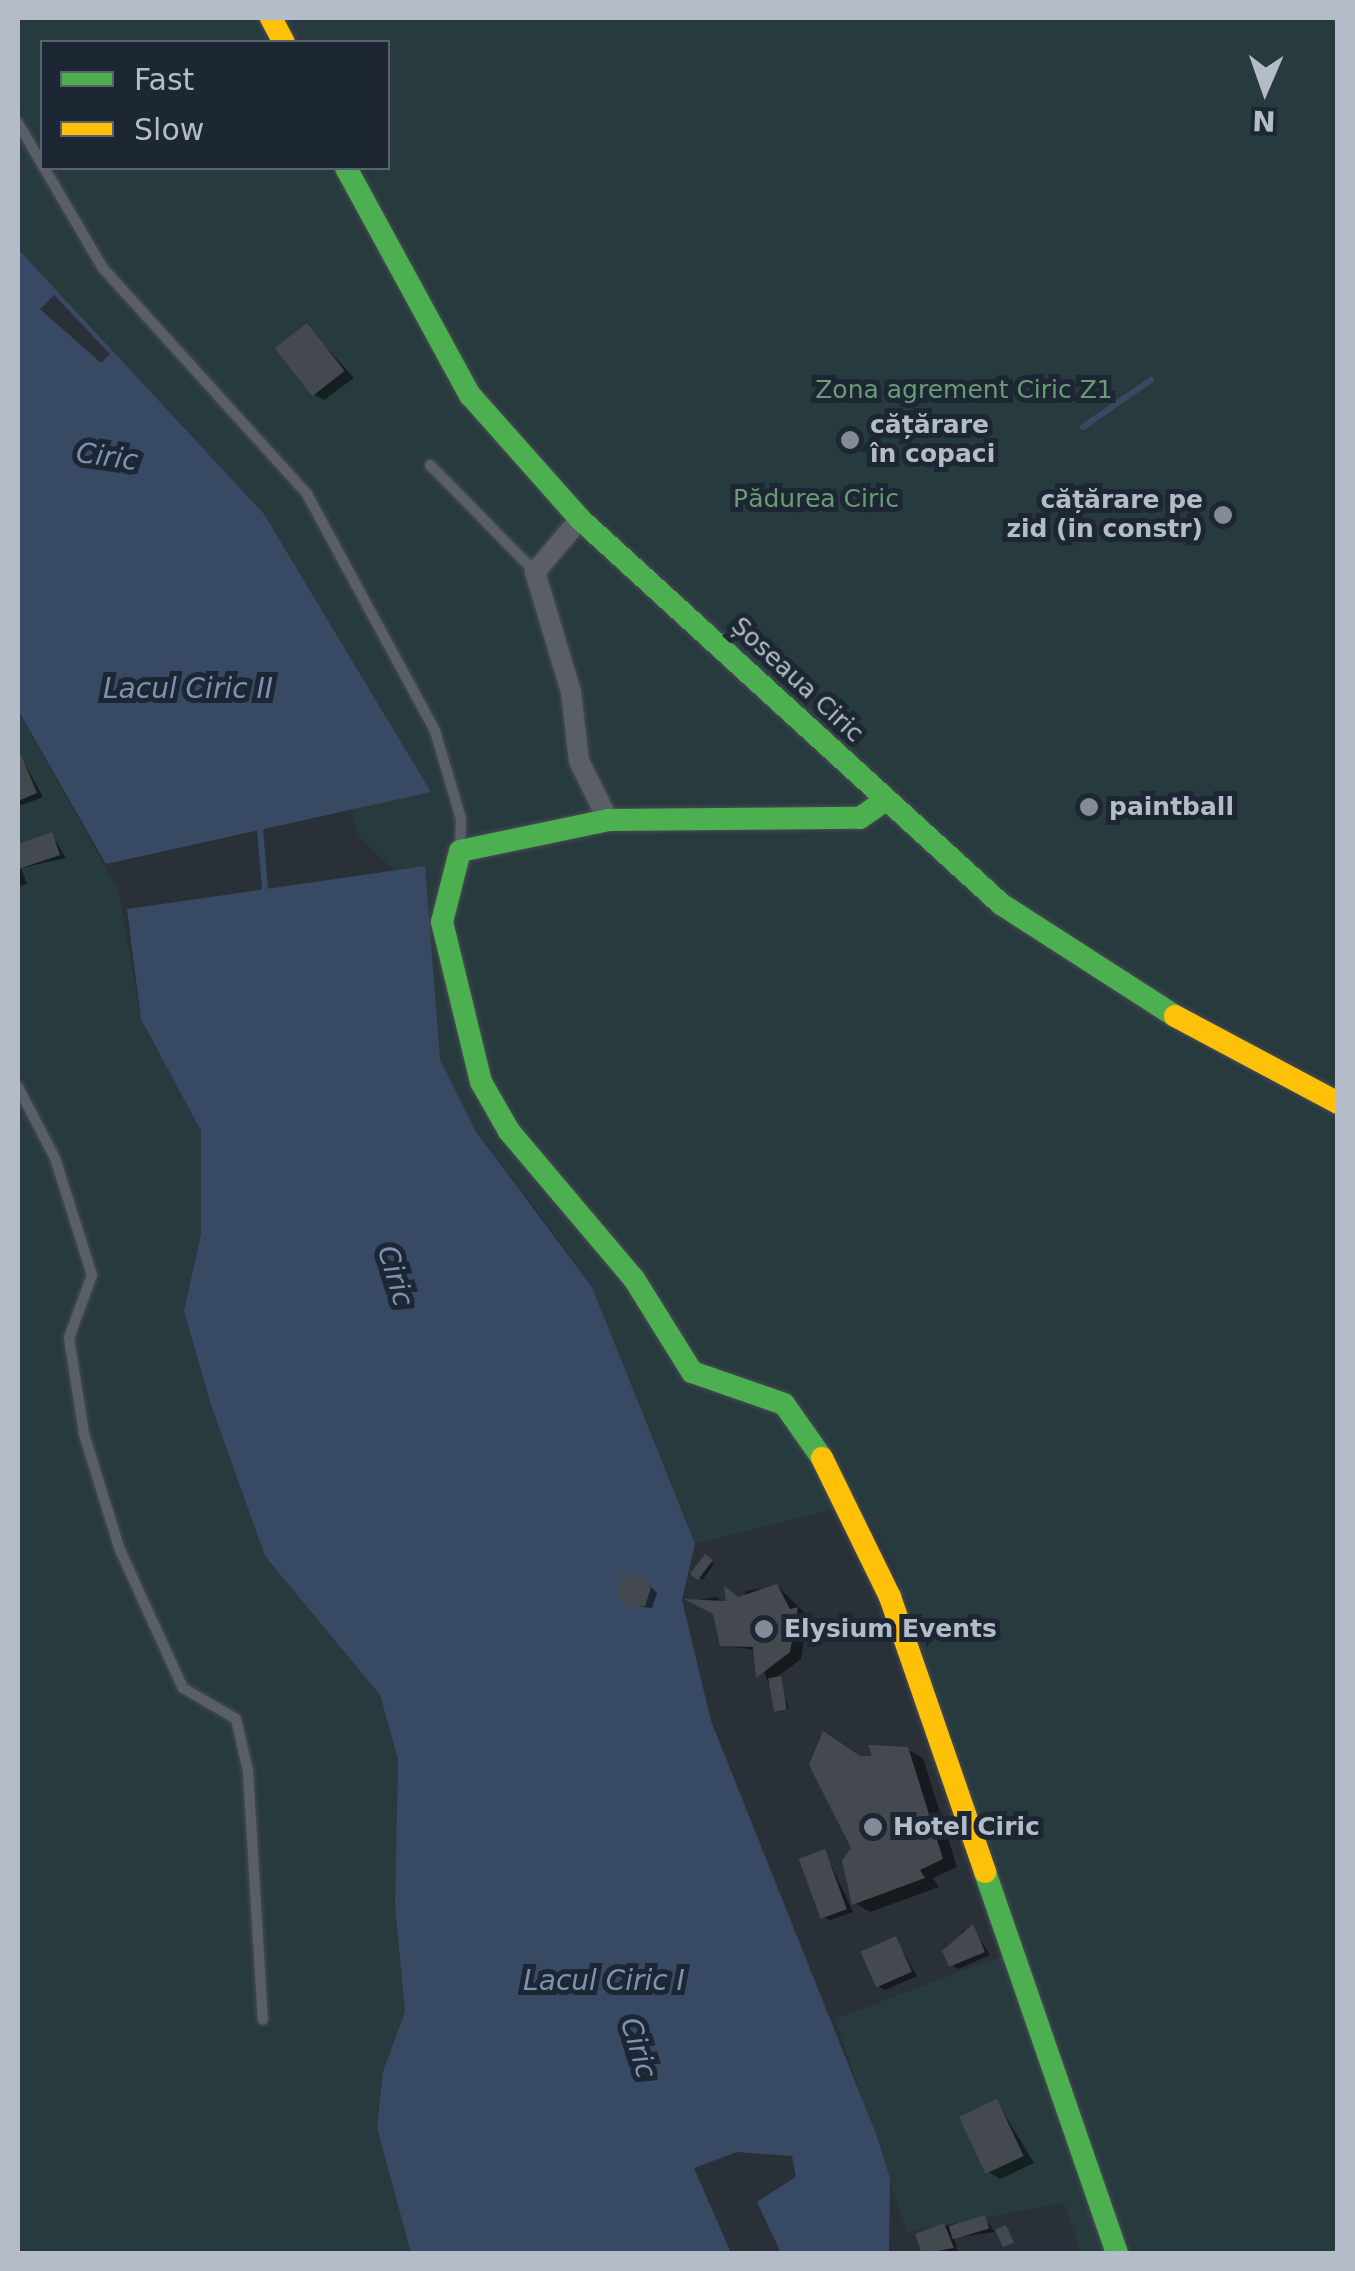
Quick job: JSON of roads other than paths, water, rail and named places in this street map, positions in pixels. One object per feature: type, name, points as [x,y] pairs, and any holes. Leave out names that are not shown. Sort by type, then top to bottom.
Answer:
[{"type":"street","points":[[271,18],[283,40]]},
{"type":"street","name":"Șoseaua Ciric","points":[[347,170],[470,395],[580,520],[884,801],[1081,961],[1338,1103]]},
{"type":"street","points":[[580,520],[535,572],[570,692],[580,761],[608,820]]},
{"type":"street","points":[[884,801],[860,818],[608,820],[460,851],[442,922],[481,1082],[520,1144],[634,1278],[692,1372],[784,1404],[807,1428],[890,1596],[1117,2254]]},
{"type":"lane","points":[[18,123],[40,161]]},
{"type":"lane","points":[[45,170],[102,267],[308,494],[434,731],[458,802],[460,851]]},
{"type":"lane","points":[[430,464],[535,572]]},
{"type":"lane","points":[[18,1087],[56,1158],[92,1275],[69,1338],[84,1434],[120,1550],[183,1688],[236,1719],[248,1772],[263,2020]]},
{"type":"water","name":"Lacul Ciric II","points":[[18,249],[264,514],[431,792],[106,864],[18,710]]},
{"type":"water","name":"Lacul Ciric I","points":[[425,866],[440,1059],[476,1132],[592,1287],[695,1544],[682,1600],[711,1721],[876,2134],[890,2178],[889,2253],[781,2253],[757,2202],[796,2177],[792,2156],[737,2152],[694,2168],[731,2253],[411,2253],[377,2128],[383,2071],[405,2012],[395,1906],[398,1759],[380,1695],[265,1556],[211,1405],[184,1311],[201,1234],[201,1131],[141,1019],[127,909]]},
{"type":"waterway","points":[[1083,427],[1151,380]]},
{"type":"waterway","name":"Ciric","points":[[260,829],[265,889]]},
{"type":"place","name":"cățărare în copaci","points":[[850,440]]},
{"type":"place","name":"cățărare pe zid (in constr)","points":[[1223,515]]},
{"type":"place","name":"paintball","points":[[1089,807]]},
{"type":"place","name":"Elysium Events","points":[[764,1629]]},
{"type":"place","name":"Hotel Ciric","points":[[873,1827]]},
{"type":"park label","name":"Zona agrement Ciric Z1","points":[[964,390]]},
{"type":"park label","name":"Pădurea Ciric","points":[[816,499]]}]
